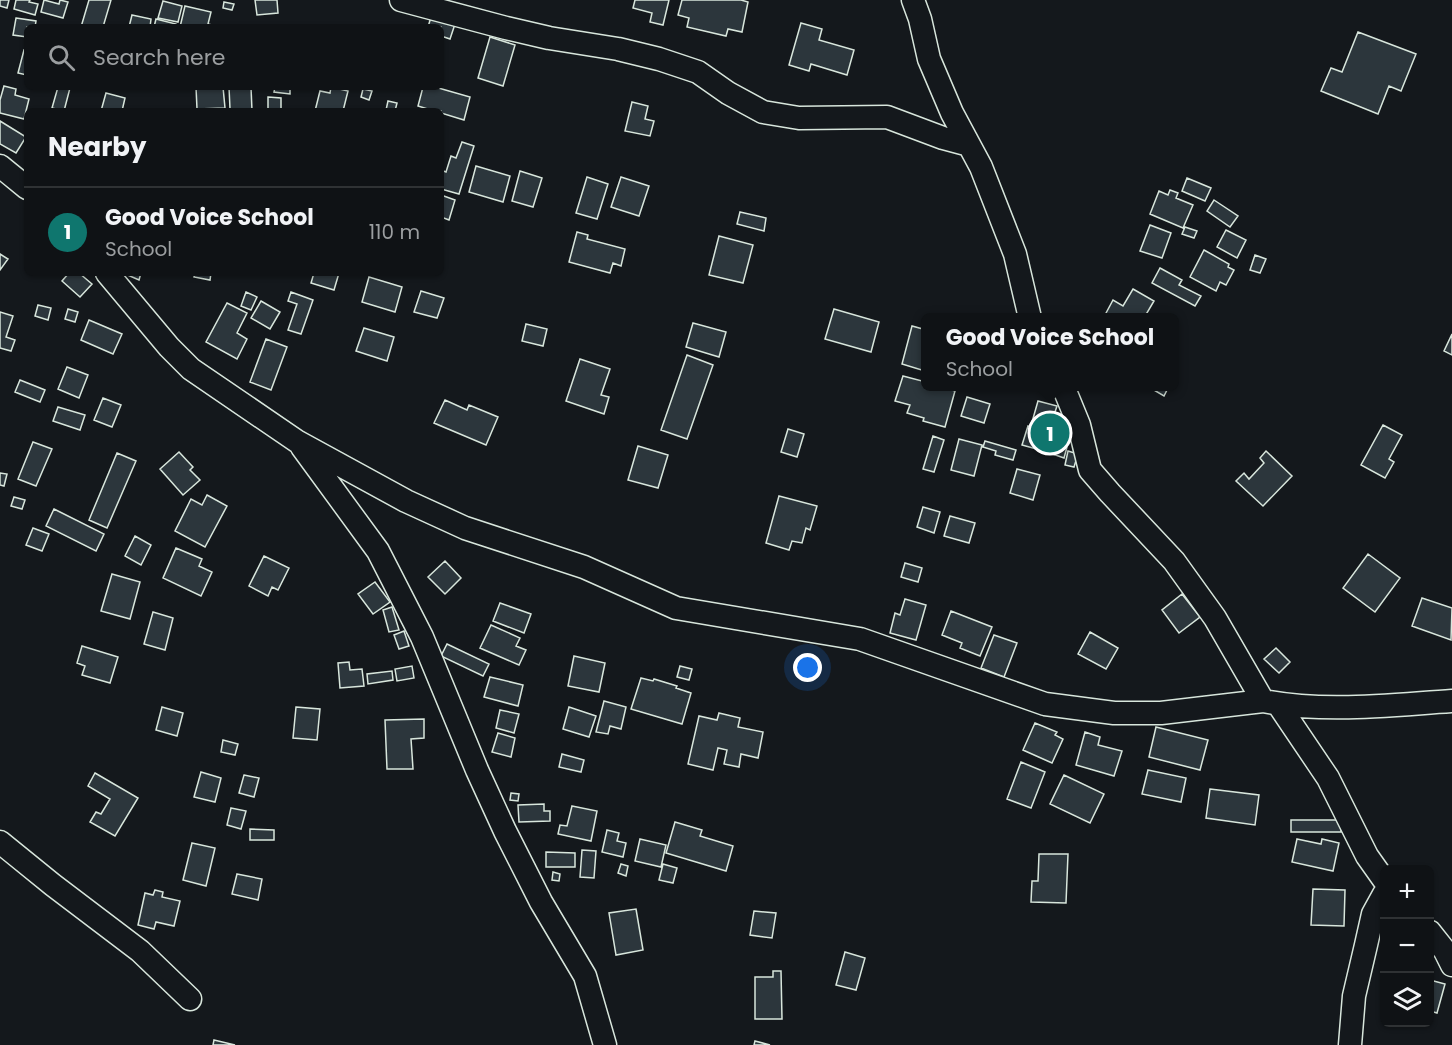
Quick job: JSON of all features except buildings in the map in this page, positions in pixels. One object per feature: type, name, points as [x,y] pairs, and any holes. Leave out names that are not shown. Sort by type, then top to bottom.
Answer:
[{"type":"street","points":[[401,0],[549,38],[618,49],[659,59],[698,72],[728,93],[763,112],[799,118],[887,117],[969,145]]},
{"type":"street","points":[[913,0],[929,59],[952,113],[981,167],[1015,254],[1029,313]]},
{"type":"street","points":[[0,166],[24,186]]},
{"type":"street","points":[[110,276],[169,347],[191,369],[298,442],[406,501],[465,528],[584,567],[676,608],[860,639],[1045,704],[1114,713],[1161,713],[1270,702],[1339,708],[1452,701]]},
{"type":"street","points":[[1065,391],[1079,425],[1090,470],[1174,561],[1215,618],[1270,702],[1328,778],[1367,856],[1380,874]]},
{"type":"street","points":[[298,442],[378,551],[417,627],[505,831],[541,902],[585,976],[605,1045]]},
{"type":"street","points":[[0,842],[140,951],[190,999]]},
{"type":"street","points":[[1350,1045],[1354,996],[1373,914],[1380,901]]},
{"type":"street","points":[[1434,937],[1452,965]]},
{"type":"place","name":"Good Voice School","points":[[1050,433]]}]
